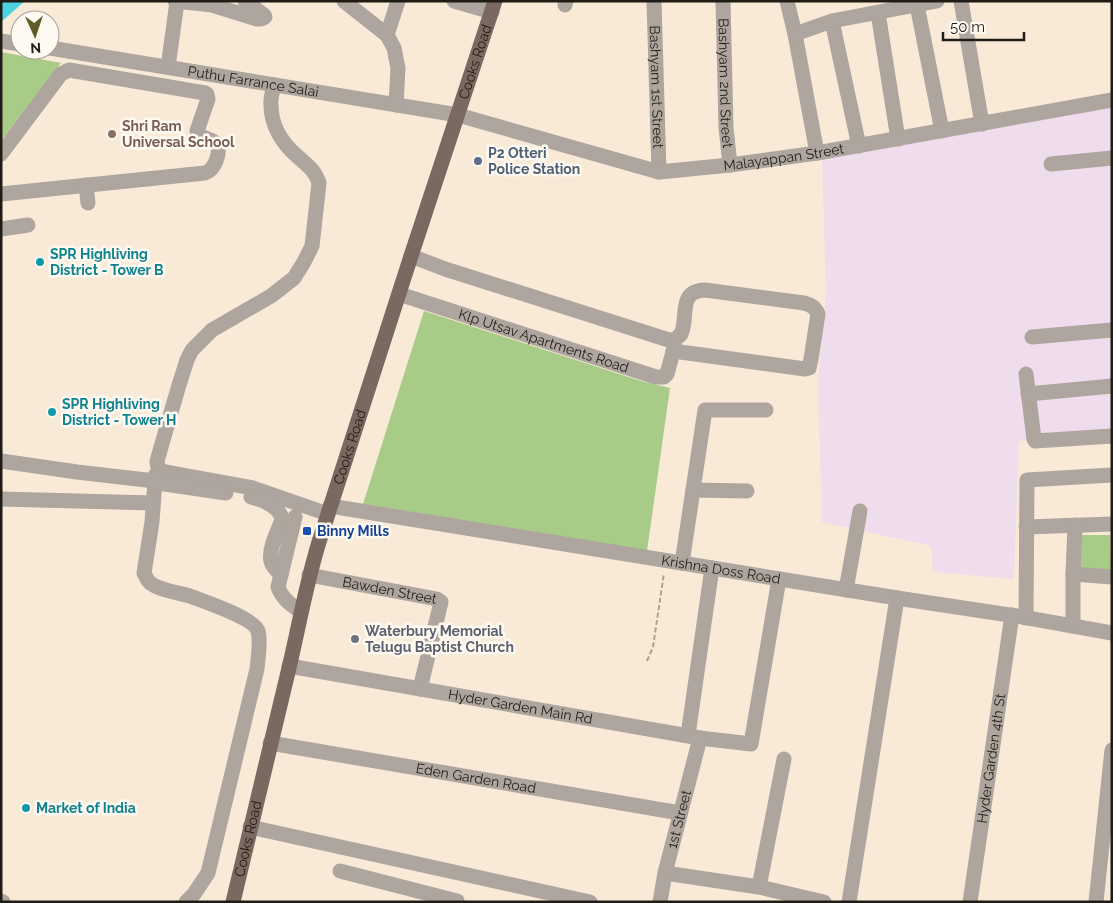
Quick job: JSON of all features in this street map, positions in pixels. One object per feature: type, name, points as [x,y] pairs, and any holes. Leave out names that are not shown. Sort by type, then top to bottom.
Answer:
[{"type":"main road","name":"Cooks Road","points":[[233,902],[309,574],[410,256],[494,7]]},
{"type":"street","points":[[168,67],[176,1],[212,5],[257,19],[264,17],[264,15],[245,1]]},
{"type":"street","points":[[344,1],[387,35],[394,48],[398,68],[396,106]]},
{"type":"street","points":[[387,35],[398,1]]},
{"type":"street","points":[[454,1],[494,7]]},
{"type":"street","name":"Bashyam 1st Street","points":[[654,1],[659,172]]},
{"type":"street","name":"Bashyam 2nd Street","points":[[723,1],[726,128],[730,165]]},
{"type":"street","points":[[787,1],[817,153]]},
{"type":"street","points":[[795,34],[832,21],[937,1]]},
{"type":"street","points":[[961,1],[982,124]]},
{"type":"street","points":[[917,5],[942,131]]},
{"type":"street","points":[[878,13],[898,139]]},
{"type":"street","points":[[832,21],[859,146]]},
{"type":"street","name":"Puthu Farrance Salai","points":[[60,50],[458,115]]},
{"type":"street","points":[[72,70],[75,52]]},
{"type":"street","points":[[1,154],[61,74],[72,70],[207,94],[208,99],[197,133],[199,136],[215,142],[218,149],[213,168],[205,173],[1,194]]},
{"type":"street","points":[[274,85],[270,104],[273,121],[281,138],[290,150],[316,174],[319,184],[312,246],[294,278],[271,296],[212,330],[192,350],[179,385],[157,461],[157,475],[158,483],[239,494],[258,499],[278,510],[282,514],[282,520],[270,554],[274,567],[280,575]]},
{"type":"street","name":"Malayappan Street","points":[[458,115],[659,172],[730,165],[817,153],[1112,100]]},
{"type":"street","points":[[1051,164],[1112,158]]},
{"type":"street","points":[[86,185],[88,203]]},
{"type":"street","points":[[1,229],[28,225]]},
{"type":"street","name":"Klp Utsav Apartments Road","points":[[399,294],[656,377],[664,377],[667,374],[672,346],[680,334],[688,299],[697,290],[804,303],[811,306],[818,314],[811,359],[808,368],[805,369],[672,346],[410,256]]},
{"type":"street","points":[[1032,338],[1112,330]]},
{"type":"street","points":[[1026,374],[1035,441],[1112,436]]},
{"type":"street","points":[[1028,394],[1112,386]]},
{"type":"street","points":[[682,563],[705,410],[766,410]]},
{"type":"street","points":[[1,461],[77,472],[157,475]]},
{"type":"street","name":"Krishna Doss Road","points":[[157,475],[165,472],[253,488],[278,497],[329,510],[666,560],[1019,616],[1112,633]]},
{"type":"street","points":[[157,475],[144,573],[147,580],[161,588],[226,610],[254,625],[258,631],[257,669],[208,873],[194,894],[186,902]]},
{"type":"street","name":"Hyder Garden 4th St","points":[[970,902],[1019,616],[1026,527],[1027,480],[1112,475]]},
{"type":"street","points":[[694,490],[747,491]]},
{"type":"street","points":[[1,499],[153,503]]},
{"type":"street","points":[[846,590],[860,511]]},
{"type":"street","points":[[295,517],[278,587],[285,600],[301,612]]},
{"type":"street","points":[[1026,527],[1112,524]]},
{"type":"street","points":[[1073,626],[1075,525]]},
{"type":"street","name":"1st Street","points":[[660,902],[665,873],[680,814],[694,736],[712,568]]},
{"type":"street","name":"Bawden Street","points":[[309,574],[437,599],[441,602],[420,689]]},
{"type":"street","points":[[1073,574],[1112,577]]},
{"type":"street","name":"Hyder Garden Main Rd","points":[[289,666],[694,736],[752,744],[779,579]]},
{"type":"street","points":[[849,902],[897,598]]},
{"type":"street","name":"Eden Garden Road","points":[[270,743],[680,814]]},
{"type":"street","points":[[1096,902],[1112,750]]},
{"type":"street","points":[[759,887],[784,760]]},
{"type":"street","points":[[250,827],[565,899],[590,902]]},
{"type":"street","points":[[340,871],[457,902]]},
{"type":"street","points":[[665,873],[759,887],[790,898],[824,902]]},
{"type":"path","points":[[647,662],[653,647],[666,560]]},
{"type":"shaded area","points":[[1112,107],[1112,432],[1019,441],[1014,579],[933,572],[931,546],[822,522],[818,381],[826,294],[822,156]]},
{"type":"green space","points":[[1,52],[10,54],[10,60],[45,60],[61,63],[1,141]]},
{"type":"green space","points":[[424,311],[641,381],[670,388],[647,551],[363,504]]},
{"type":"green space","points":[[1078,535],[1110,535],[1111,573],[1079,573]]},
{"type":"water","points":[[1,1],[25,1],[15,10],[10,10],[10,14],[1,22]]},
{"type":"place","name":"Shri Ram Universal School","points":[[112,134]]},
{"type":"place","name":"P2 Otteri Police Station","points":[[478,161]]},
{"type":"place","name":"SPR Highliving District - Tower B","points":[[40,262]]},
{"type":"place","name":"SPR Highliving District - Tower H","points":[[52,412]]},
{"type":"place","name":"Binny Mills","points":[[307,531]]},
{"type":"place","name":"Waterbury Memorial Telugu Baptist Church","points":[[355,639]]},
{"type":"place","name":"Market of India","points":[[26,808]]}]
